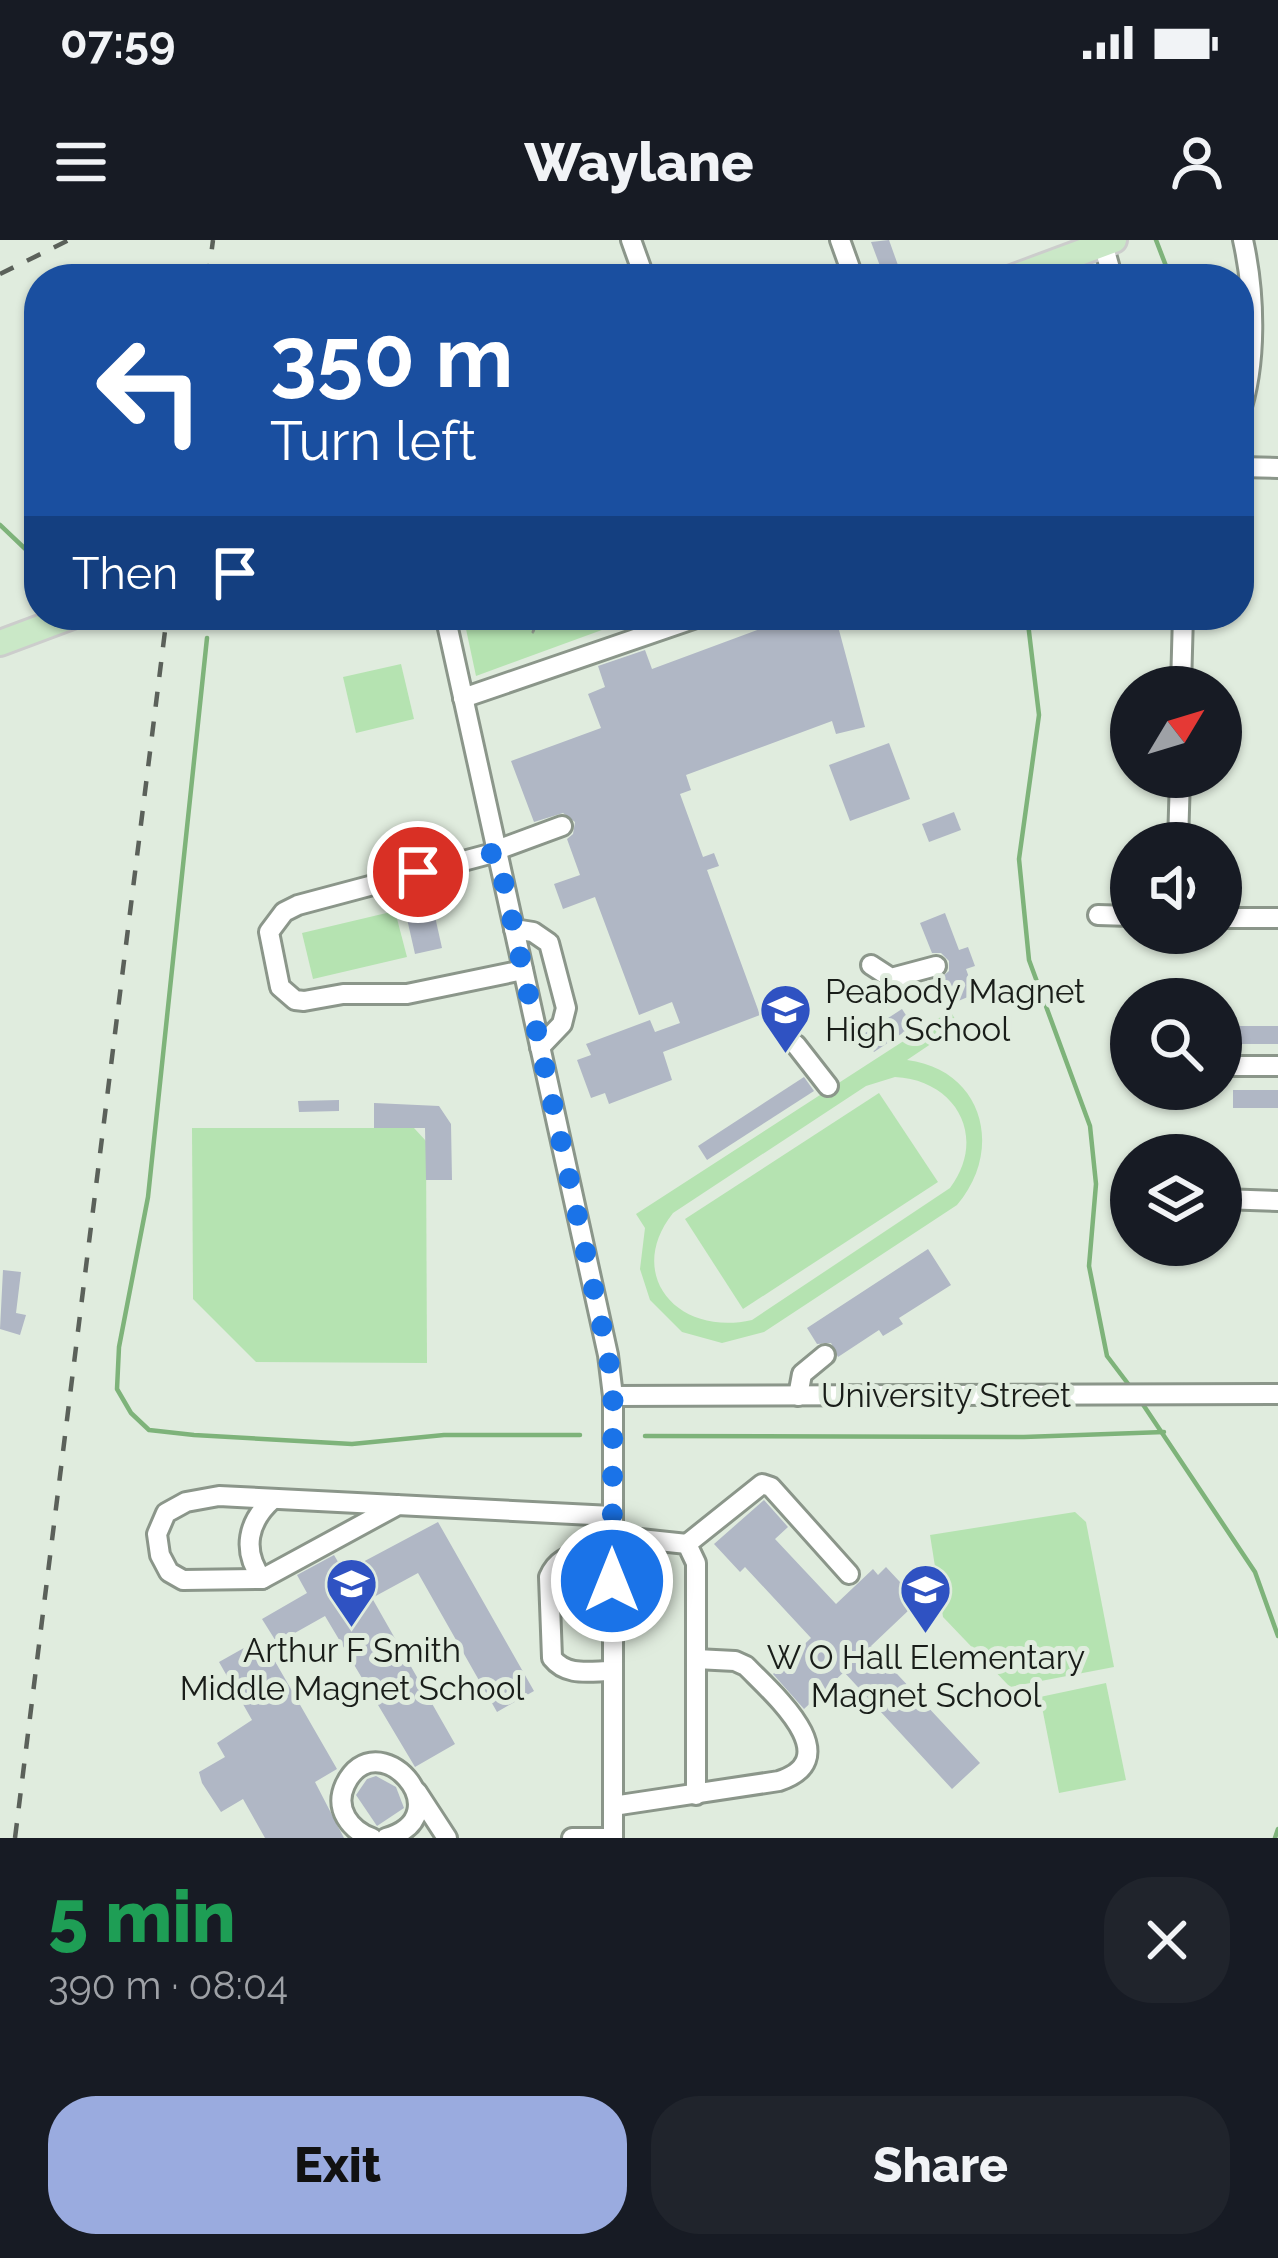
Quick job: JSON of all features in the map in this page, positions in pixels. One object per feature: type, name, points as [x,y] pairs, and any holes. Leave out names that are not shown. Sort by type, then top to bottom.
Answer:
[{"type":"main road","points":[[1047,264],[1100,243]]},
{"type":"main road","points":[[0,644],[36,630]]},
{"type":"street","points":[[448,630],[613,1396],[613,1838],[572,1838]]},
{"type":"street","points":[[464,698],[661,630]]},
{"type":"street","points":[[1182,666],[1183,630]]},
{"type":"street","points":[[523,970],[406,994],[343,994],[304,1001],[287,995],[275,973],[269,932],[290,908],[497,851],[562,826]]},
{"type":"street","points":[[1098,915],[1110,915]]},
{"type":"street","points":[[1242,918],[1278,918]]},
{"type":"street","points":[[514,929],[533,932],[549,944],[566,1008],[562,1024],[540,1047]]},
{"type":"street","points":[[871,965],[891,978],[936,966]]},
{"type":"street","points":[[796,1045],[828,1086]]},
{"type":"street","points":[[1242,1066],[1278,1066]]},
{"type":"street","points":[[1242,1200],[1278,1201]]},
{"type":"street","points":[[799,1396],[802,1374],[825,1355]]},
{"type":"street","name":"University Street","points":[[613,1396],[1278,1394]]},
{"type":"street","points":[[687,1544],[762,1484],[771,1487],[849,1574]]},
{"type":"street","points":[[398,1505],[262,1579],[182,1580],[170,1572],[160,1555],[157,1534],[166,1514],[186,1502],[219,1496],[398,1505],[612,1526],[687,1544]]},
{"type":"street","points":[[262,1579],[252,1565],[248,1540],[256,1514],[273,1499]]},
{"type":"street","points":[[612,1526],[601,1549],[569,1556],[553,1566],[549,1577],[549,1648],[558,1666],[574,1672],[612,1671]]},
{"type":"street","points":[[687,1544],[696,1563],[696,1795]]},
{"type":"street","points":[[613,1806],[789,1778],[804,1763],[803,1730],[746,1666],[735,1661],[696,1660]]},
{"type":"street","points":[[365,1837],[345,1816],[342,1792],[355,1772],[376,1763],[401,1770],[447,1838]]},
{"type":"street","points":[[386,1838],[397,1835],[414,1816],[416,1790]]},
{"type":"green space","points":[[466,630],[602,630],[476,676]]},
{"type":"green space","points":[[401,664],[414,719],[356,733],[343,677]]},
{"type":"green space","points":[[395,911],[407,957],[313,979],[302,933]]},
{"type":"green space","points":[[950,1011],[959,1025],[907,1060],[954,1079],[969,1096],[982,1138],[972,1183],[957,1205],[764,1332],[722,1343],[682,1332],[650,1300],[640,1269],[645,1228],[636,1214]],"holes":[[[895,1077],[935,1088],[960,1114],[966,1150],[950,1188],[752,1320],[702,1319],[666,1296],[654,1258],[659,1236],[673,1213],[866,1086]]]},
{"type":"green space","points":[[879,1093],[938,1182],[743,1309],[685,1219]]},
{"type":"green space","points":[[192,1128],[414,1128],[426,1141],[427,1363],[256,1362],[193,1299]]},
{"type":"green space","points":[[1075,1512],[1086,1522],[1114,1667],[1010,1687],[943,1617],[930,1535]]},
{"type":"green space","points":[[1106,1683],[1126,1780],[1059,1793],[1040,1697]]},
{"type":"building","points":[[889,240],[898,264],[879,264],[871,242]]},
{"type":"building","name":"Peabody Magnet High School","points":[[757,630],[839,630],[865,727],[836,734],[832,721],[686,775],[691,790],[680,794],[703,857],[714,853],[719,866],[707,870],[760,1015],[663,1052],[672,1080],[609,1104],[605,1093],[591,1098],[577,1060],[591,1055],[586,1044],[650,1020],[655,1032],[680,1023],[672,1002],[639,1015],[595,897],[563,909],[554,884],[580,875],[567,839],[575,822],[563,813],[534,822],[511,761],[601,728],[588,694],[605,687],[598,666],[645,650],[652,669]]},
{"type":"building","points":[[889,743],[910,799],[850,821],[829,765]]},
{"type":"building","points":[[954,812],[961,830],[929,842],[922,824]]},
{"type":"building","points":[[432,903],[442,948],[415,954],[405,910]]},
{"type":"building","points":[[945,913],[959,950],[968,947],[975,966],[966,969],[975,994],[951,1004],[941,978],[949,971],[949,961],[941,953],[932,953],[920,923]]},
{"type":"building","points":[[902,1009],[913,1026],[874,1052],[862,1035]]},
{"type":"building","points":[[1242,1026],[1278,1026],[1278,1044],[1242,1044]]},
{"type":"building","points":[[804,1077],[814,1091],[707,1160],[698,1146]]},
{"type":"building","points":[[1242,1090],[1278,1090],[1278,1108],[1242,1108]]},
{"type":"building","points":[[339,1100],[339,1111],[299,1112],[298,1101]]},
{"type":"building","points":[[374,1103],[439,1106],[451,1124],[452,1180],[426,1180],[425,1128],[374,1128]]},
{"type":"building","points":[[928,1249],[951,1285],[899,1318],[903,1324],[883,1336],[879,1330],[838,1357],[831,1343],[817,1344],[807,1328]]},
{"type":"building","points":[[3,1270],[21,1272],[16,1313],[26,1315],[20,1335],[0,1329]]},
{"type":"building","name":"W O Hall Elementary Magnet School","points":[[764,1500],[788,1527],[775,1539],[836,1604],[873,1569],[878,1575],[886,1567],[913,1596],[904,1603],[910,1609],[871,1646],[980,1763],[952,1789],[844,1672],[804,1709],[773,1674],[811,1638],[745,1567],[740,1572],[714,1544]]},
{"type":"building","name":"Arthur F Smith Middle Magnet School","points":[[438,1522],[534,1691],[497,1712],[418,1573],[372,1598],[455,1744],[415,1767],[325,1616],[277,1643],[262,1619],[307,1593],[297,1575],[334,1555],[344,1572]]},
{"type":"building","points":[[251,1644],[254,1650],[265,1644],[337,1769],[315,1782],[344,1838],[265,1838],[243,1799],[221,1812],[202,1783],[199,1772],[225,1757],[217,1743],[252,1720],[219,1662]]},
{"type":"building","points":[[376,1776],[396,1787],[404,1808],[377,1826],[356,1795],[367,1779]]},
{"type":"waterway","points":[[1156,240],[1165,264]]},
{"type":"waterway","points":[[0,525],[24,548]]},
{"type":"waterway","points":[[1029,630],[1039,715],[1019,859],[1029,960],[1090,1126],[1096,1184],[1089,1266],[1107,1356],[1132,1389]]},
{"type":"waterway","points":[[207,638],[148,1197],[119,1347],[117,1389],[131,1413],[149,1430],[194,1435],[352,1444],[444,1435],[580,1435]]},
{"type":"waterway","points":[[1142,1403],[1255,1572],[1278,1636]]},
{"type":"waterway","points":[[645,1436],[1024,1437],[1164,1432]]},
{"type":"waterway","points":[[1275,1838],[1278,1829]]},
{"type":"railway","points":[[0,274],[69,240]]},
{"type":"railway","points":[[210,264],[213,240]]},
{"type":"railway","points":[[15,1838],[165,630]]},
{"type":"place","name":"Peabody Magnet High School","points":[[786,1056]]},
{"type":"place","name":"Arthur F Smith Middle Magnet School","points":[[352,1629]]},
{"type":"place","name":"W O Hall Elementary Magnet School","points":[[926,1636]]},
{"type":"route","points":[[418,872],[497,852],[608,1354],[613,1396],[612,1581]]}]
